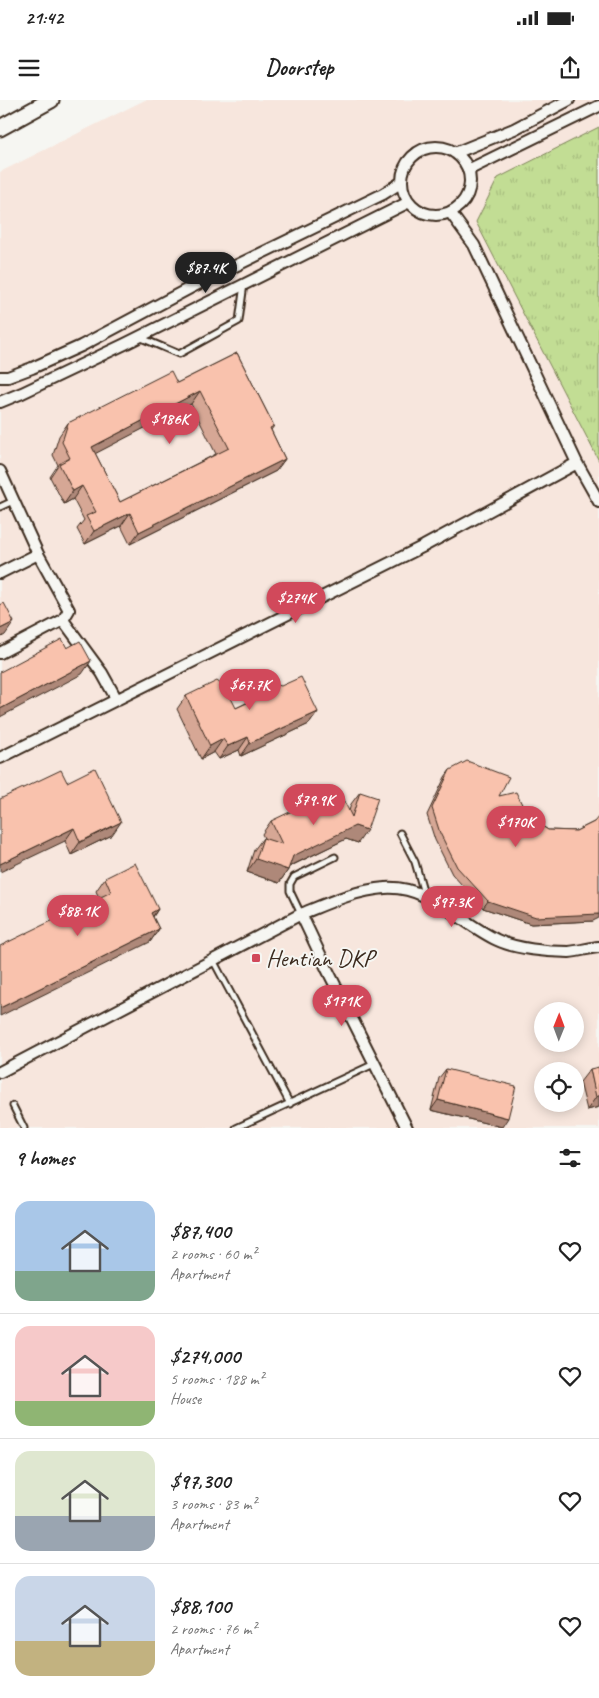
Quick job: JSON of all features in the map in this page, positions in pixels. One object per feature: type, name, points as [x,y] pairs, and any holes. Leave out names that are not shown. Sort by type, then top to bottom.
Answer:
[{"type":"main road","points":[[0,127],[42,100]]},
{"type":"main road","points":[[0,127],[51,100]]},
{"type":"street","points":[[455,153],[514,129],[569,100]]},
{"type":"street","points":[[468,170],[599,106]]},
{"type":"street","points":[[438,148],[455,153],[465,163],[470,179],[469,190],[465,199],[450,212],[439,215],[428,214],[417,209],[409,202],[403,189],[402,182],[407,165],[420,152],[438,148]]},
{"type":"street","points":[[0,377],[8,377],[32,368],[81,346],[190,288],[383,194],[402,182]]},
{"type":"street","points":[[0,402],[22,394],[139,337],[409,202]]},
{"type":"street","points":[[450,212],[474,245],[577,463],[599,502]]},
{"type":"street","points":[[0,758],[424,546],[577,463]]},
{"type":"street","points":[[0,471],[38,554],[69,610],[63,620],[0,653]]},
{"type":"street","points":[[0,573],[38,554]]},
{"type":"street","points":[[63,620],[102,673],[117,700]]},
{"type":"street","points":[[0,1072],[301,914],[344,896],[386,888],[406,889],[443,906],[470,925],[499,941],[531,949],[569,952],[599,947]]},
{"type":"street","points":[[301,914],[407,1128]]},
{"type":"lane","points":[[139,337],[179,354],[239,321],[244,283]]},
{"type":"lane","points":[[0,507],[14,501]]},
{"type":"lane","points":[[400,833],[415,862],[426,897]]},
{"type":"lane","points":[[301,914],[290,891],[290,884],[294,877],[335,857]]},
{"type":"lane","points":[[213,960],[290,1104]]},
{"type":"lane","points":[[236,1128],[374,1064]]},
{"type":"lane","points":[[13,1106],[24,1128]]},
{"type":"shaded area","points":[[145,100],[599,100],[599,1128],[0,1128],[0,172]]},
{"type":"green space","points":[[599,127],[599,461],[476,222],[498,178]]},
{"type":"building","points":[[237,353],[274,426],[270,428],[285,459],[139,532],[130,513],[94,531],[86,516],[96,512],[82,486],[73,491],[59,464],[70,458],[62,442],[68,423],[171,371],[177,383]],"holes":[[[200,391],[229,448],[120,502],[92,447]]]},
{"type":"building","points":[[4,603],[14,622],[0,629],[0,605]]},
{"type":"building","points":[[62,639],[67,648],[80,641],[91,661],[0,709],[0,672]]},
{"type":"building","points":[[301,677],[318,712],[250,743],[248,737],[228,746],[223,739],[210,746],[186,696],[217,681],[226,688],[236,708],[249,702],[255,692],[271,683],[281,686]]},
{"type":"building","points":[[467,761],[509,777],[499,796],[516,792],[528,817],[548,830],[576,831],[594,822],[599,816],[599,914],[536,917],[488,901],[457,867],[440,833],[432,808],[450,770]]},
{"type":"building","points":[[95,768],[121,822],[80,842],[74,828],[0,864],[0,799],[61,770],[67,782]]},
{"type":"building","points":[[338,789],[352,817],[360,792],[378,798],[367,830],[355,826],[293,856],[288,870],[256,859],[263,838],[282,844],[271,821]]},
{"type":"building","points":[[135,863],[158,909],[151,913],[159,929],[0,1008],[0,946],[111,892],[105,878]]},
{"type":"building","points":[[599,1067],[599,1096],[596,1097],[590,1069]]},
{"type":"building","points":[[446,1069],[516,1086],[508,1118],[438,1100]]},
{"type":"place","name":"Hentian DKP","points":[[256,958]]}]
